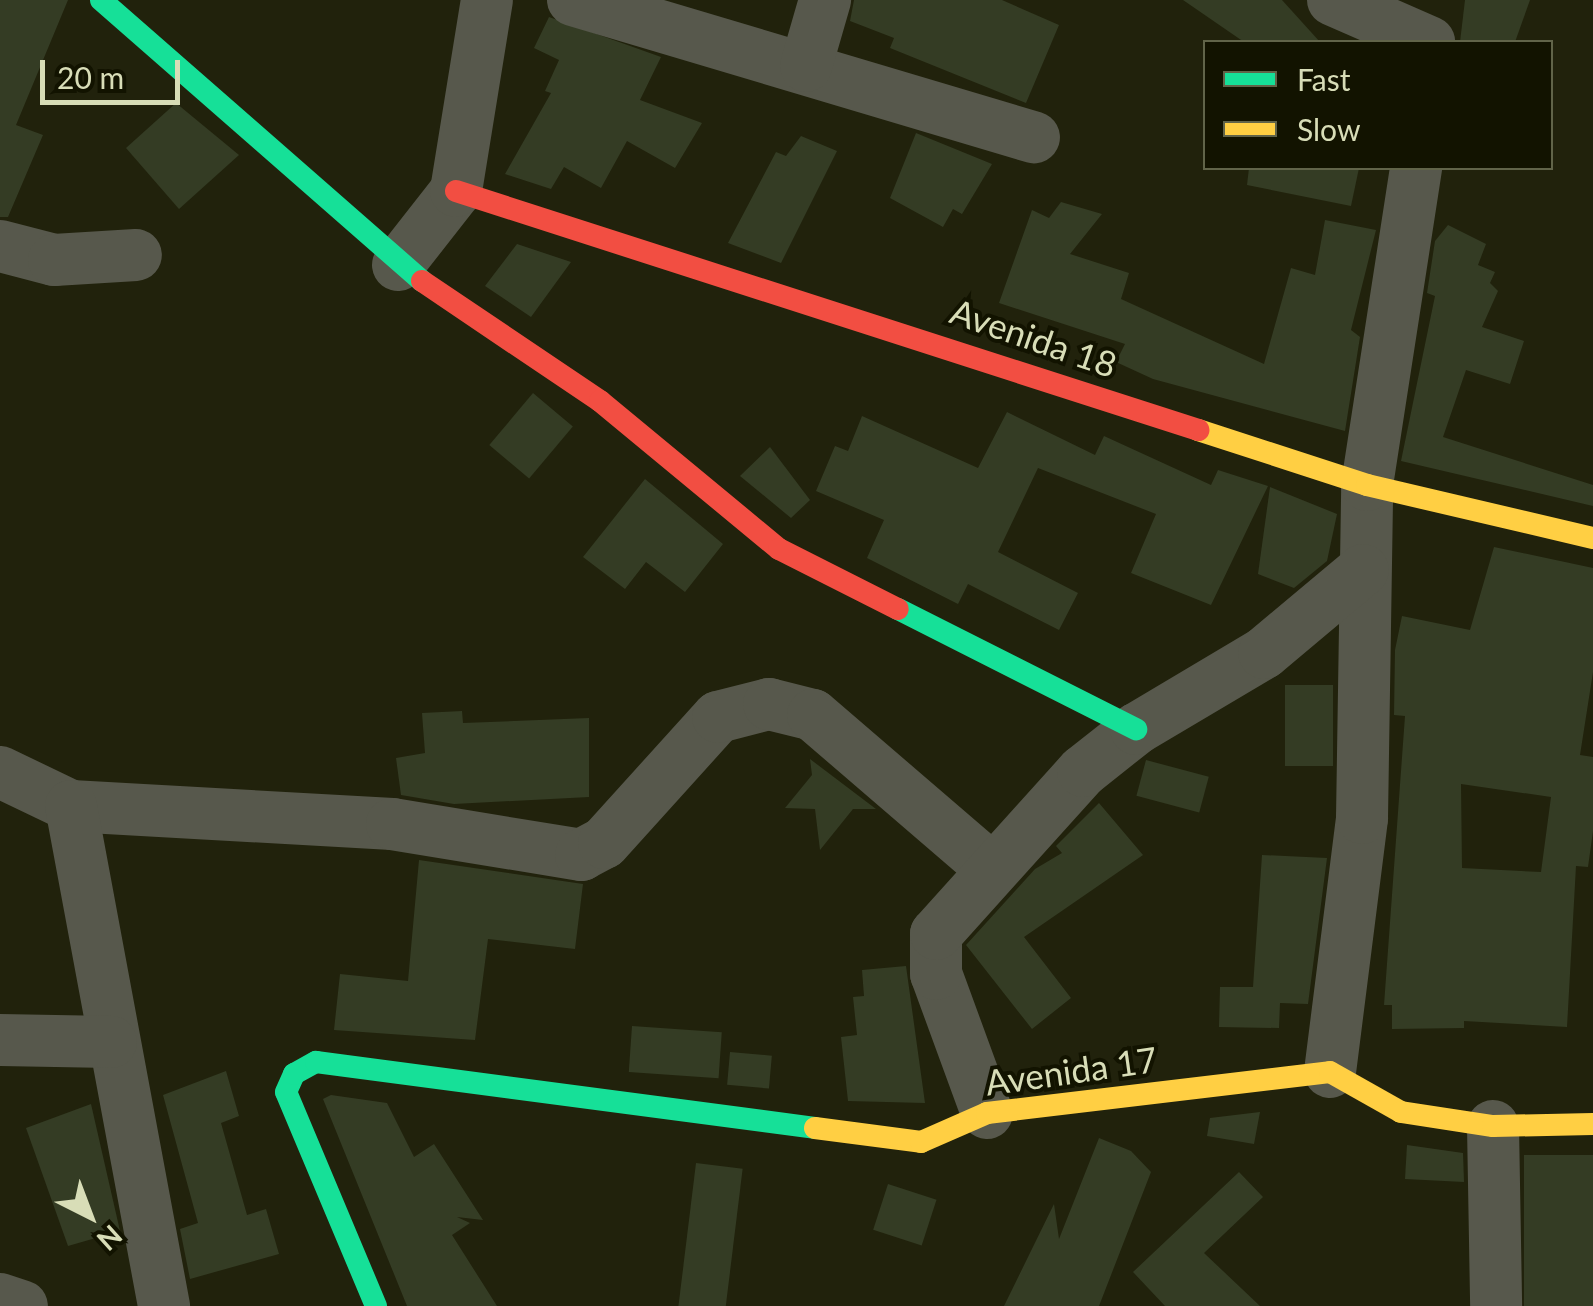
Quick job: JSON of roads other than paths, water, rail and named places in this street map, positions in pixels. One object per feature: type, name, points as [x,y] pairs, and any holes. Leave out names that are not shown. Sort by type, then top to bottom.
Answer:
[{"type":"street","points":[[101,0],[259,131],[398,265],[600,400],[778,549],[1136,729]]},
{"type":"street","points":[[398,265],[456,191],[487,0]]},
{"type":"street","points":[[573,0],[806,66],[1034,137]]},
{"type":"street","points":[[806,66],[825,0]]},
{"type":"street","points":[[1334,0],[1427,40]]},
{"type":"street","points":[[1433,40],[1444,0]]},
{"type":"street","points":[[1416,170],[1367,485],[1362,570],[1362,818],[1330,1072],[1401,1112],[1494,1126],[1593,1124]]},
{"type":"street","name":"Avenida 18","points":[[456,191],[1367,485],[1593,538]]},
{"type":"street","points":[[0,246],[54,260],[136,255]]},
{"type":"street","points":[[987,1112],[936,974],[936,934],[991,868],[1084,771],[1136,729],[1264,653],[1362,570]]},
{"type":"street","points":[[0,772],[71,806],[392,824],[581,854],[604,843],[718,717],[769,704],[813,714],[991,868]]},
{"type":"street","points":[[71,806],[111,1042],[164,1306]]},
{"type":"street","points":[[0,1040],[111,1042]]},
{"type":"street","name":"Avenida 17","points":[[376,1306],[286,1092],[294,1074],[316,1062],[921,1142],[987,1112],[1330,1072]]},
{"type":"street","points":[[1494,1126],[1496,1306]]},
{"type":"street","points":[[0,1299],[22,1306]]}]
